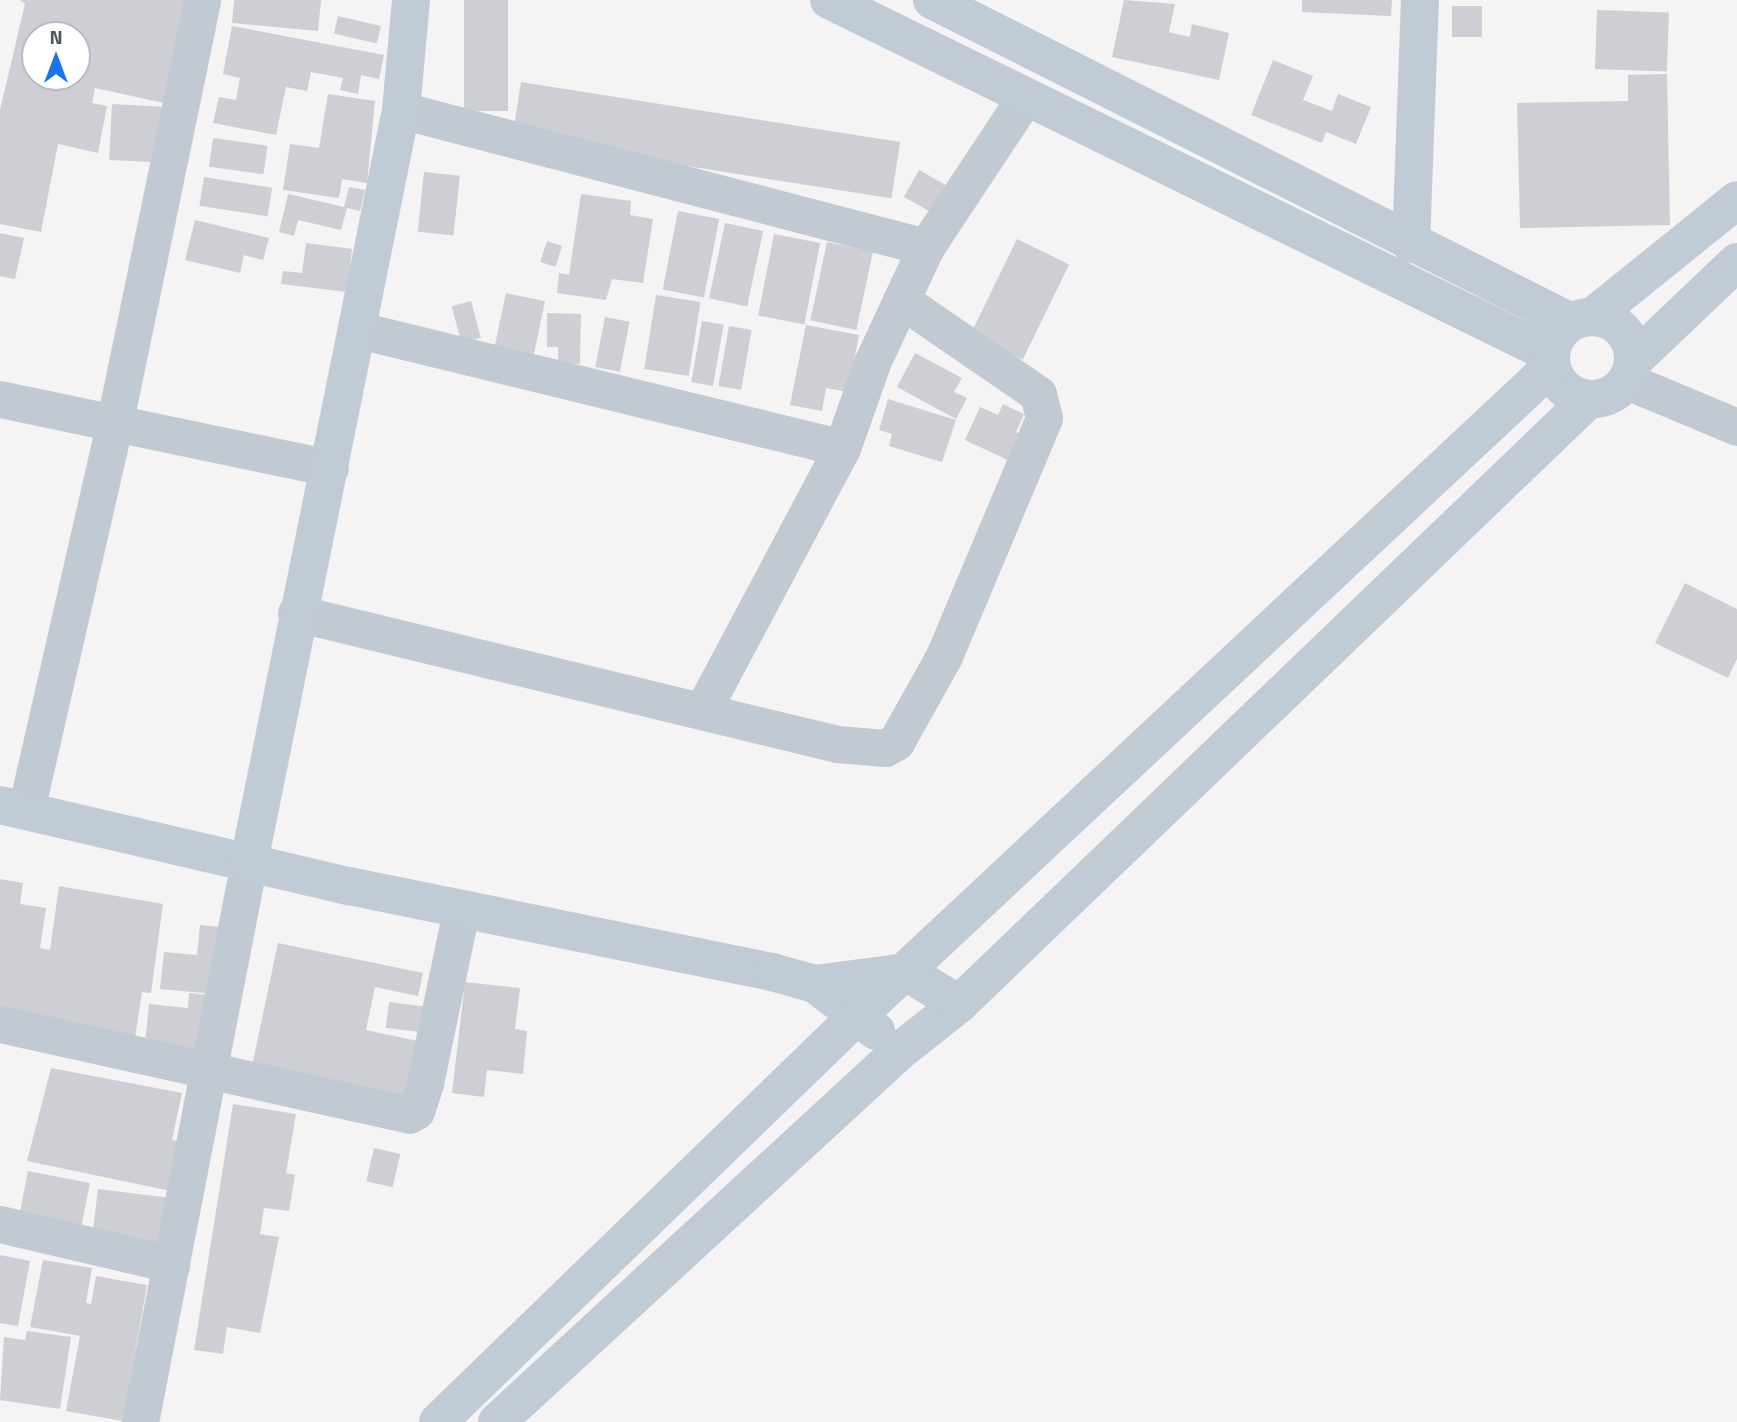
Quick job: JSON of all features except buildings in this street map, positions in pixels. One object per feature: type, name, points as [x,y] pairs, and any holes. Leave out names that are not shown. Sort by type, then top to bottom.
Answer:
[{"type":"main road","points":[[249,862],[296,613],[359,330],[401,110],[411,0]]},
{"type":"main road","points":[[829,0],[1551,361],[1565,390],[1589,399],[1604,398],[1737,262]]},
{"type":"main road","points":[[932,0],[1411,244],[1582,320],[1617,325],[1632,347],[1630,370]]},
{"type":"main road","points":[[1411,244],[1420,0]]},
{"type":"main road","points":[[438,1422],[857,1016],[1551,361],[1561,330],[1582,320],[1737,200]]},
{"type":"main road","points":[[497,1422],[901,1050],[958,1004],[1589,399]]},
{"type":"main road","points":[[13,807],[461,909],[815,984],[906,972],[958,1004]]},
{"type":"main road","points":[[815,984],[901,1050]]},
{"type":"street","points":[[13,807],[116,421],[202,0]]},
{"type":"street","points":[[703,709],[842,448],[872,363],[926,247],[1024,99]]},
{"type":"street","points":[[401,110],[926,247]]},
{"type":"street","points":[[296,613],[703,709],[837,744],[885,748],[896,742],[944,656],[1044,418],[1038,394],[901,300]]},
{"type":"street","points":[[359,330],[842,448]]},
{"type":"street","points":[[1630,370],[1737,427]]},
{"type":"street","points":[[0,399],[116,421],[330,468]]},
{"type":"street","points":[[140,1422],[249,862]]},
{"type":"street","points":[[0,1024],[210,1068],[409,1115],[416,1111],[425,1083],[461,909]]},
{"type":"street","points":[[0,1224],[171,1264]]}]
